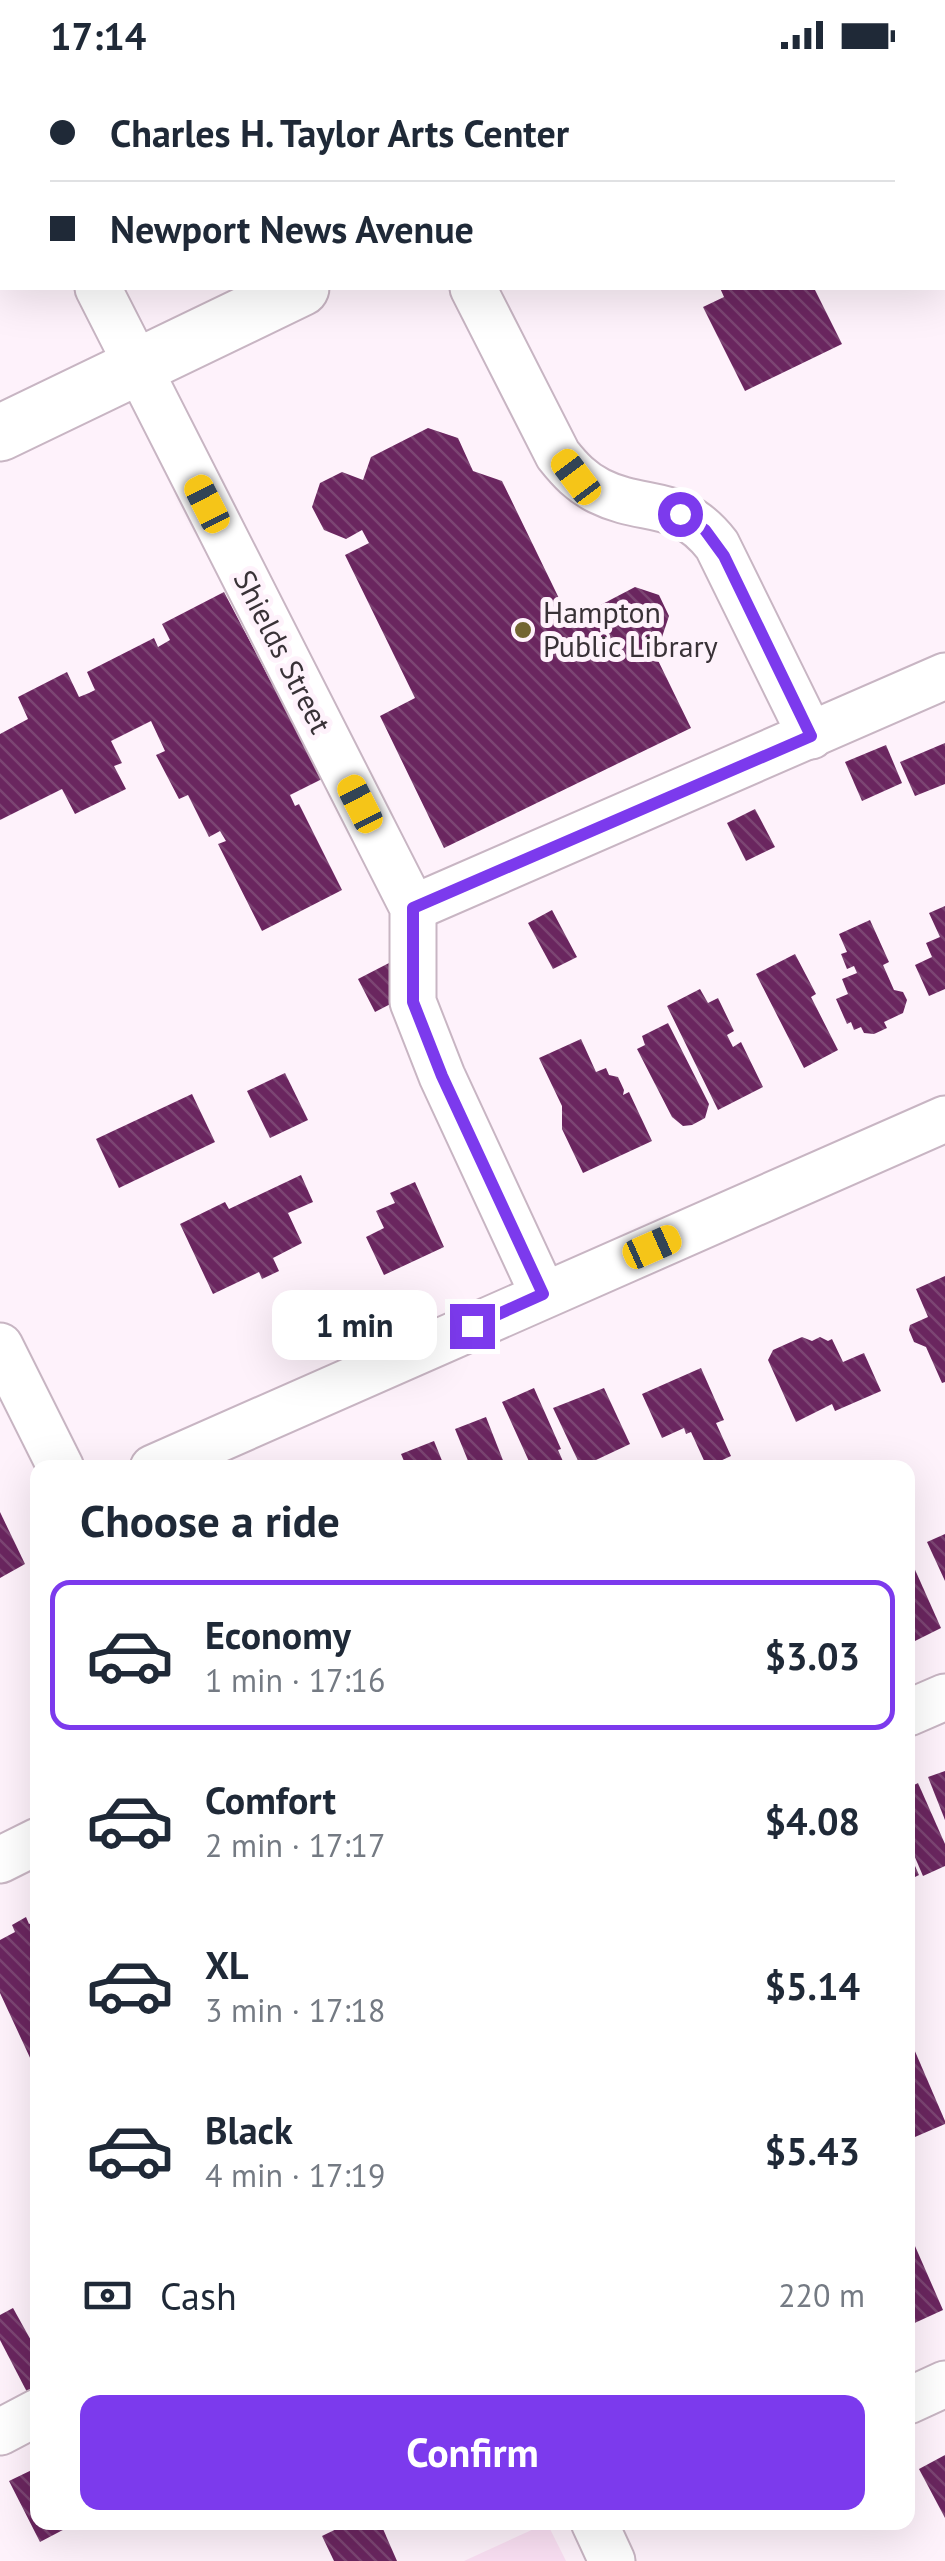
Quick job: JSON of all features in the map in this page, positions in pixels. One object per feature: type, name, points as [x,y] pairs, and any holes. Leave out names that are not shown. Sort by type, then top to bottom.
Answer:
[{"type":"street","name":"Shields Street","points":[[99,290],[413,908]]},
{"type":"street","points":[[0,432],[297,290]]},
{"type":"street","points":[[474,290],[558,455],[576,477],[602,493],[680,514],[705,530],[714,541],[811,736]]},
{"type":"street","points":[[543,1294],[442,1076],[413,1002],[413,908],[945,676]]},
{"type":"street","points":[[171,1460],[945,1120]]},
{"type":"street","points":[[0,1346],[57,1460]]},
{"type":"street","points":[[915,1710],[945,1697]]},
{"type":"street","points":[[0,1860],[30,1845]]},
{"type":"street","points":[[915,2398],[945,2384]]},
{"type":"street","points":[[0,2432],[30,2416]]},
{"type":"shaded area","points":[[532,2530],[550,2530],[566,2561],[464,2561]]},
{"type":"building","points":[[721,290],[815,290],[842,344],[745,391],[703,307],[724,297]]},
{"type":"building","name":"Hampton Public Library","points":[[428,428],[458,438],[473,471],[502,481],[570,621],[635,587],[659,595],[669,616],[661,640],[650,644],[691,728],[444,848],[380,716],[415,698],[345,555],[369,543],[362,530],[346,539],[324,530],[312,507],[320,483],[342,472],[363,480],[371,457]]},
{"type":"building","points":[[224,592],[322,779],[290,795],[295,806],[299,804],[342,890],[262,931],[218,844],[226,841],[220,831],[209,837],[188,795],[179,799],[156,755],[165,751],[151,721],[111,741],[122,763],[114,766],[126,789],[75,814],[62,789],[0,820],[0,734],[28,719],[18,697],[67,672],[79,697],[95,690],[87,672],[154,638],[158,647],[170,640],[162,624]]},
{"type":"building","points":[[945,743],[945,784],[915,796],[900,762]]},
{"type":"building","points":[[886,745],[902,783],[862,801],[845,762]]},
{"type":"building","points":[[755,809],[775,847],[746,861],[727,823]]},
{"type":"building","points":[[945,906],[945,989],[929,996],[915,965],[932,957],[926,943],[940,937],[929,913]]},
{"type":"building","points":[[552,910],[577,957],[553,969],[528,923]]},
{"type":"building","points":[[870,920],[889,962],[883,965],[894,990],[903,992],[907,1000],[903,1013],[884,1022],[887,1028],[874,1034],[864,1033],[861,1027],[854,1030],[851,1022],[847,1024],[836,999],[848,994],[842,979],[857,973],[854,966],[847,969],[841,954],[847,952],[839,934]]},
{"type":"building","points":[[795,954],[838,1050],[804,1068],[756,974]]},
{"type":"building","points":[[389,963],[406,996],[375,1012],[358,979]]},
{"type":"building","points":[[700,989],[708,1003],[718,998],[734,1031],[727,1035],[733,1047],[741,1042],[763,1087],[718,1110],[667,1006]]},
{"type":"building","points":[[668,1023],[709,1104],[705,1118],[692,1125],[683,1126],[672,1117],[637,1049],[645,1045],[642,1036]]},
{"type":"building","points":[[581,1039],[596,1072],[606,1068],[609,1075],[618,1077],[623,1095],[629,1092],[652,1141],[583,1173],[562,1129],[562,1106],[539,1058]]},
{"type":"building","points":[[285,1073],[308,1120],[270,1138],[247,1091]]},
{"type":"building","points":[[192,1094],[215,1142],[119,1188],[96,1139]]},
{"type":"building","points":[[301,1175],[313,1202],[288,1213],[302,1243],[273,1258],[279,1271],[262,1279],[259,1272],[213,1294],[180,1224],[225,1202],[229,1209]]},
{"type":"building","points":[[415,1182],[444,1247],[384,1275],[366,1237],[384,1228],[376,1211],[395,1203],[390,1193]]},
{"type":"building","points":[[945,1276],[942,1383],[926,1347],[914,1342],[909,1330],[910,1325],[928,1317],[916,1289]]},
{"type":"building","points":[[802,1337],[812,1341],[820,1337],[832,1339],[843,1362],[864,1353],[881,1391],[835,1411],[832,1404],[796,1422],[768,1360],[773,1350]]},
{"type":"building","points":[[701,1368],[724,1420],[716,1423],[731,1456],[704,1460],[691,1432],[686,1434],[684,1428],[662,1438],[642,1394]]},
{"type":"building","points":[[534,1388],[562,1460],[528,1460],[502,1402]]},
{"type":"building","points":[[604,1388],[630,1444],[596,1460],[578,1460],[553,1408]]},
{"type":"building","points":[[486,1417],[503,1460],[468,1460],[455,1429]]},
{"type":"building","points":[[434,1441],[442,1460],[404,1460],[401,1454]]},
{"type":"building","points":[[0,1512],[25,1564],[0,1578]]},
{"type":"building","points":[[945,1534],[945,1581],[927,1542]]},
{"type":"building","points":[[915,1570],[941,1628],[915,1641]]},
{"type":"building","points":[[945,1771],[945,1820],[928,1777]]},
{"type":"building","points":[[918,1783],[945,1844],[945,1866],[923,1876],[915,1857]]},
{"type":"building","points":[[26,1917],[30,1924],[30,2058],[0,1993],[0,1940],[15,1932],[12,1925]]},
{"type":"building","points":[[915,2051],[945,2121],[915,2137]]},
{"type":"building","points":[[915,2246],[943,2310],[915,2323]]},
{"type":"building","points":[[13,2308],[30,2339],[28,2394],[0,2340],[0,2315]]},
{"type":"building","points":[[945,2455],[945,2518],[919,2469]]},
{"type":"building","points":[[30,2471],[30,2522],[9,2481]]},
{"type":"building","points":[[34,2530],[63,2530],[40,2542]]},
{"type":"building","points":[[334,2530],[383,2530],[397,2561],[334,2561],[322,2536]]},
{"type":"place","name":"Hampton Public Library","points":[[523,630]]},
{"type":"route","points":[[472,1326],[543,1294],[442,1076],[413,1002],[413,908],[811,736],[724,556],[705,530],[680,514]]}]
